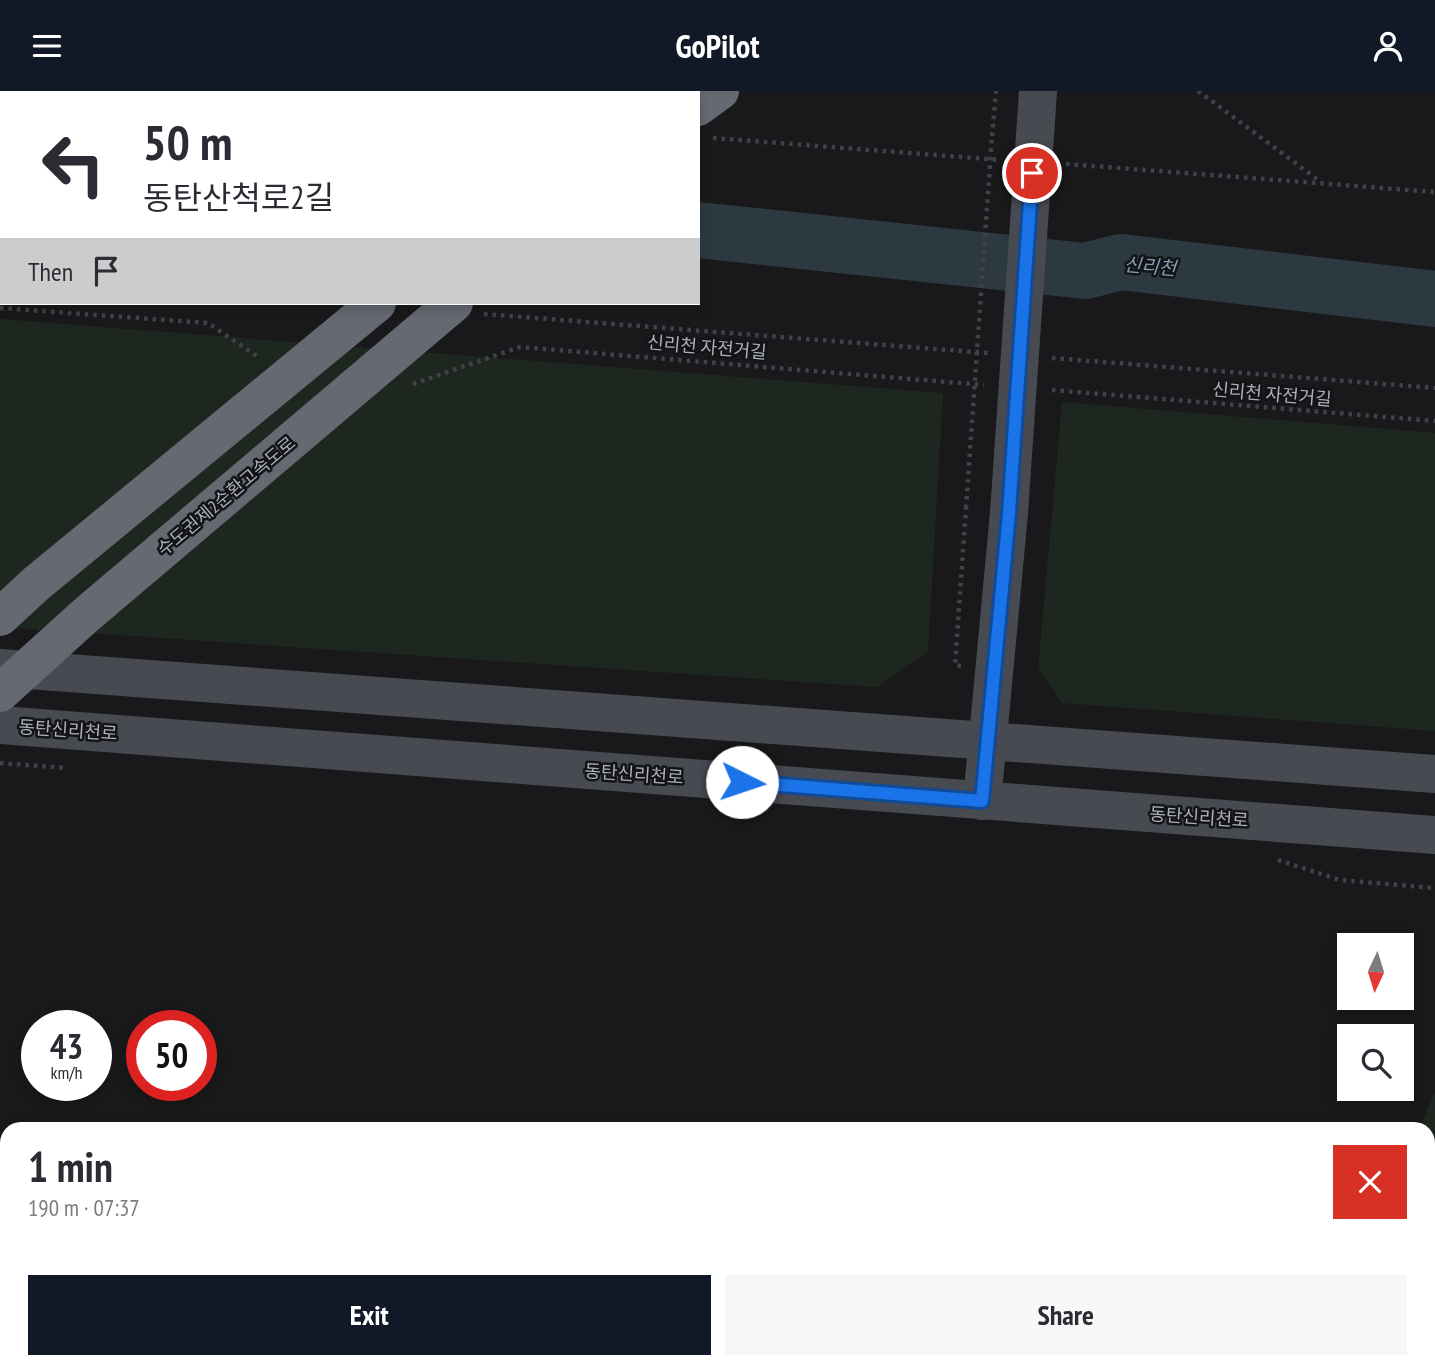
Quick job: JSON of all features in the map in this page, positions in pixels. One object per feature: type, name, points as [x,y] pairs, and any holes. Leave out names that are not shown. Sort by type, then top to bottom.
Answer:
[{"type":"highway","points":[[700,106],[720,91]]},
{"type":"highway","points":[[0,617],[37,583],[375,305]]},
{"type":"highway","name":"수도권제2순환고속도로","points":[[0,693],[86,615],[465,308]]},
{"type":"main road","points":[[982,801],[1009,513],[1037,106]]},
{"type":"main road","points":[[0,668],[1435,774]]},
{"type":"main road","name":"동탄신리천로","points":[[0,725],[1435,835]]},
{"type":"main road","points":[[824,729],[837,742],[845,757],[825,789]]},
{"type":"main road","points":[[1157,753],[1143,766],[1137,781],[1162,814]]},
{"type":"path","points":[[955,665],[996,91]]},
{"type":"path","points":[[1198,91],[1323,184]]},
{"type":"path","points":[[0,308],[208,323],[261,358]]},
{"type":"path","points":[[465,308],[990,353]]},
{"type":"path","name":"신리천 자전거길","points":[[411,385],[520,347],[991,385]]},
{"type":"path","points":[[1046,358],[1435,388]]},
{"type":"path","name":"신리천 자전거길","points":[[1046,390],[1435,422]]},
{"type":"shaded area","points":[[0,319],[943,393],[928,652],[877,687],[0,627]]},
{"type":"shaded area","points":[[1062,402],[1435,433],[1435,731],[1062,703],[1038,669]]},
{"type":"shaded area","points":[[1435,1092],[1435,1122],[1422,1122]]},
{"type":"waterway","name":"신리천","points":[[700,230],[1085,271],[1121,262],[1435,299]]},
{"type":"route","points":[[742,782],[982,801],[1009,513],[1032,173]]}]
